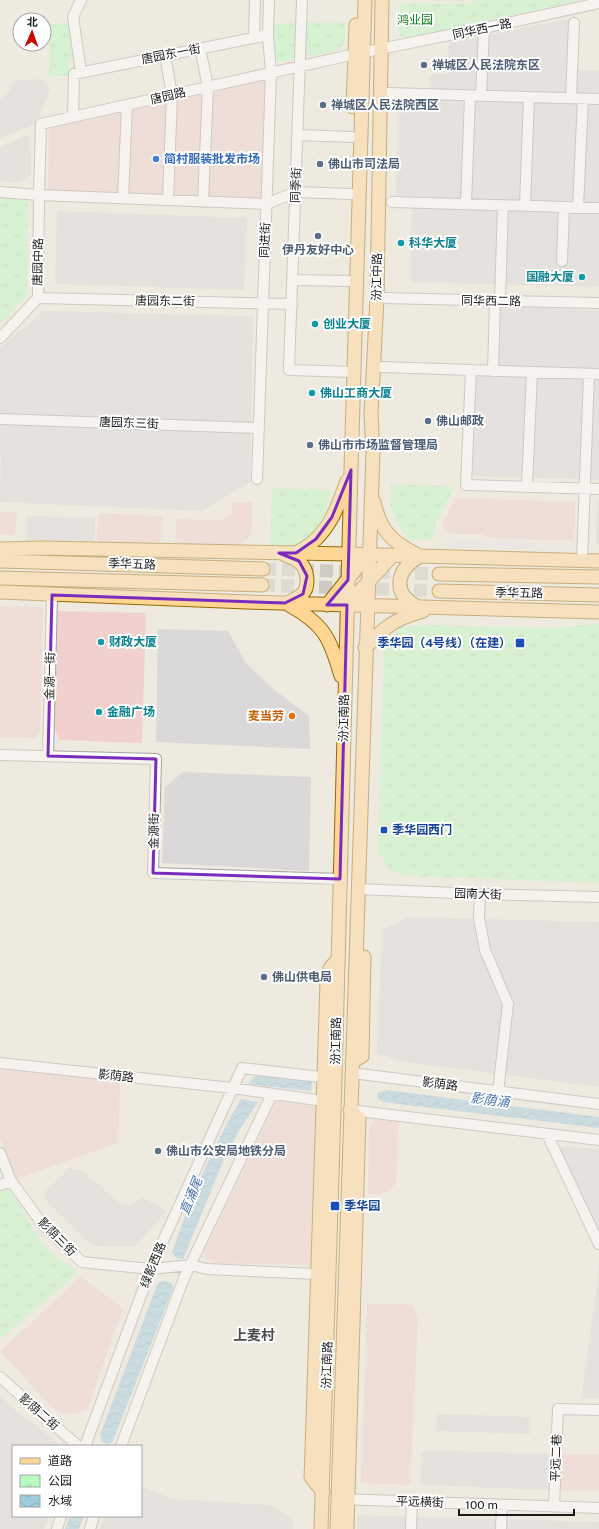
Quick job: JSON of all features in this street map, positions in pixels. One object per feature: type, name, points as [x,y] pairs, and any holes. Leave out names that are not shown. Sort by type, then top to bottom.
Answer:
[{"type":"main road","points":[[354,372],[347,342],[352,137],[359,54],[357,0]]},
{"type":"main road","name":"汾江中路","points":[[349,554],[354,372],[359,54],[366,0]]},
{"type":"main road","name":"汾江中路","points":[[368,554],[373,452],[371,415],[377,298],[386,49],[382,0]]},
{"type":"main road","points":[[373,452],[381,367],[384,298],[389,93],[386,49],[391,0]]},
{"type":"main road","points":[[296,553],[316,539],[326,527],[338,505],[351,470]]},
{"type":"main road","points":[[371,491],[376,514],[389,535],[397,544],[420,556]]},
{"type":"main road","points":[[0,548],[368,554],[599,561]]},
{"type":"main road","points":[[279,553],[299,561],[305,567],[307,576],[307,583],[303,594],[285,603]]},
{"type":"main road","name":"汾江南路","points":[[321,1529],[323,1492],[318,1452],[323,1274],[331,1079],[338,959],[349,554]]},
{"type":"main road","points":[[327,605],[368,554]]},
{"type":"main road","points":[[366,606],[368,554]]},
{"type":"main road","points":[[347,605],[393,555]]},
{"type":"main road","points":[[418,607],[405,599],[401,593],[400,586],[405,568],[411,561],[420,556]]},
{"type":"main road","name":"季华五路","points":[[0,561],[263,569]]},
{"type":"main road","name":"季华五路","points":[[439,574],[599,577]]},
{"type":"main road","name":"季华五路","points":[[0,578],[262,585]]},
{"type":"main road","name":"季华五路","points":[[439,591],[599,595]]},
{"type":"main road","points":[[0,592],[327,605],[599,612]]},
{"type":"main road","points":[[285,603],[310,618],[326,636],[335,655],[345,688]]},
{"type":"main road","name":"汾江南路","points":[[337,1529],[343,1499],[350,1275],[350,1107],[366,606]]},
{"type":"main road","points":[[365,648],[385,628],[394,622],[404,617],[433,608]]},
{"type":"main road","points":[[343,1499],[347,1529]]},
{"type":"street","points":[[73,117],[77,73],[73,17],[81,0]]},
{"type":"street","points":[[254,37],[255,0]]},
{"type":"street","name":"同进街","points":[[257,479],[271,73],[268,34],[269,0]]},
{"type":"street","name":"同季街","points":[[302,0],[289,370],[354,372]]},
{"type":"street","name":"同华西一路","points":[[359,54],[599,3]]},
{"type":"street","points":[[571,98],[574,23]]},
{"type":"street","points":[[481,96],[484,28]]},
{"type":"street","name":"唐园东一街","points":[[77,73],[268,34]]},
{"type":"street","points":[[200,48],[208,87],[203,202]]},
{"type":"street","name":"唐园路","points":[[39,195],[41,124],[359,54]]},
{"type":"street","points":[[164,55],[172,95],[168,200]]},
{"type":"street","points":[[389,93],[599,99]]},
{"type":"street","points":[[466,204],[470,96]]},
{"type":"street","points":[[525,205],[529,97]]},
{"type":"street","points":[[578,207],[583,99]]},
{"type":"street","points":[[123,198],[127,105]]},
{"type":"street","points":[[298,135],[352,137]]},
{"type":"street","points":[[0,192],[39,195],[266,204],[296,192],[351,194]]},
{"type":"street","name":"唐园中路","points":[[0,338],[38,298],[39,195]]},
{"type":"street","points":[[392,202],[599,208]]},
{"type":"street","points":[[493,371],[503,205]]},
{"type":"street","points":[[562,261],[564,206]]},
{"type":"street","points":[[293,280],[348,281]]},
{"type":"street","name":"唐园东二街","points":[[38,298],[292,304]]},
{"type":"street","name":"同华西二路","points":[[384,298],[599,303]]},
{"type":"street","points":[[381,367],[594,374],[585,488],[582,561]]},
{"type":"street","points":[[471,370],[466,485],[599,489]]},
{"type":"street","points":[[527,486],[532,372]]},
{"type":"street","name":"唐园东三街","points":[[0,419],[258,428]]},
{"type":"street","name":"金源一街","points":[[48,756],[52,595]]},
{"type":"street","name":"金源街","points":[[0,755],[156,759],[153,872],[340,879]]},
{"type":"street","name":"园南大街","points":[[358,889],[599,897]]},
{"type":"street","points":[[480,894],[479,918],[485,950],[508,1004],[498,1092]]},
{"type":"street","name":"影荫路","points":[[0,1063],[232,1088],[330,1101]]},
{"type":"street","points":[[232,1088],[242,1068],[331,1079]]},
{"type":"street","name":"影荫路","points":[[352,1071],[498,1092],[599,1104]]},
{"type":"street","name":"绿影西路","points":[[85,1445],[151,1269],[232,1088]]},
{"type":"street","points":[[121,1445],[184,1278],[272,1094]]},
{"type":"street","points":[[350,1107],[599,1140]]},
{"type":"street","points":[[547,1134],[599,1244]]},
{"type":"street","name":"影荫三街","points":[[0,1153],[11,1182],[43,1225],[82,1262],[151,1269],[191,1265],[207,1269],[323,1274]]},
{"type":"street","points":[[0,1185],[11,1182]]},
{"type":"street","name":"影荫二街","points":[[0,1377],[77,1445]]},
{"type":"street","name":"平远二巷","points":[[554,1507],[558,1409],[599,1410]]},
{"type":"street","name":"平远横街","points":[[343,1499],[599,1508]]},
{"type":"street","points":[[411,1529],[412,1502]]},
{"type":"street","points":[[501,1529],[502,1505]]},
{"type":"street","points":[[57,1529],[61,1517]]},
{"type":"street","points":[[90,1529],[94,1517]]},
{"type":"highlighted area","points":[[351,470],[348,580],[327,605],[347,605],[340,879],[153,873],[156,759],[48,756],[52,595],[285,603],[303,594],[307,576],[299,561],[279,553],[296,553],[316,539],[332,517]]},
{"type":"shaded area","points":[[403,0],[465,0],[464,1]]},
{"type":"shaded area","points":[[576,17],[574,70],[599,71],[599,287],[410,282],[412,196],[396,196],[399,90],[429,91],[430,74],[448,74],[449,43]]},
{"type":"shaded area","name":"简村服装批发市场","points":[[266,78],[262,197],[256,200],[48,191],[49,128],[219,91]]},
{"type":"shaded area","points":[[42,79],[50,89],[36,124],[0,138],[0,100],[11,89],[12,81]]},
{"type":"shaded area","points":[[30,134],[31,174],[27,179],[19,183],[0,181],[0,147]]},
{"type":"shaded area","points":[[57,211],[247,218],[244,290],[55,284]]},
{"type":"shaded area","points":[[498,306],[599,310],[599,480],[471,476],[475,374],[496,375]]},
{"type":"shaded area","points":[[44,311],[253,316],[250,482],[202,511],[0,502],[0,347]]},
{"type":"shaded area","points":[[455,498],[575,502],[574,541],[490,538],[480,534],[453,534],[445,531],[442,525]]},
{"type":"shaded area","points":[[597,501],[599,501],[599,545],[596,545]]},
{"type":"shaded area","points":[[252,502],[251,535],[242,543],[229,547],[175,545],[176,519],[222,520],[232,512],[232,503]]},
{"type":"shaded area","points":[[0,512],[17,512],[15,531],[13,535],[0,535]]},
{"type":"shaded area","points":[[101,513],[162,516],[163,529],[161,539],[154,546],[101,544],[97,539],[98,516]]},
{"type":"shaded area","points":[[27,516],[95,518],[93,545],[28,542],[26,539]]},
{"type":"shaded area","points":[[445,538],[574,544],[574,552],[442,547],[442,542]]},
{"type":"shaded area","points":[[0,606],[41,607],[43,610],[40,732],[35,738],[0,737]]},
{"type":"shaded area","points":[[58,611],[146,613],[142,743],[60,740],[54,729]]},
{"type":"shaded area","points":[[158,629],[228,631],[246,663],[272,688],[309,716],[310,749],[156,742]]},
{"type":"shaded area","points":[[183,772],[311,777],[309,871],[162,863],[165,787]]},
{"type":"shaded area","points":[[408,917],[599,922],[599,1087],[404,1062],[377,1053],[382,930]]},
{"type":"shaded area","points":[[2,1070],[118,1081],[120,1086],[118,1141],[116,1144],[15,1179],[0,1139],[0,1072]]},
{"type":"shaded area","points":[[276,1101],[318,1107],[314,1265],[217,1263],[206,1259],[204,1252]]},
{"type":"shaded area","points":[[375,1119],[399,1119],[396,1183],[390,1189],[381,1194],[368,1194],[369,1127]]},
{"type":"shaded area","points":[[559,1146],[599,1149],[599,1235]]},
{"type":"shaded area","points":[[71,1168],[81,1170],[123,1205],[132,1204],[142,1197],[167,1211],[134,1247],[93,1246],[45,1199],[44,1192]]},
{"type":"shaded area","points":[[599,1264],[599,1399],[581,1399],[595,1299]]},
{"type":"shaded area","points":[[81,1277],[123,1308],[87,1410],[68,1415],[53,1408],[0,1351]]},
{"type":"shaded area","points":[[367,1304],[411,1304],[418,1317],[410,1485],[361,1483]]},
{"type":"shaded area","points":[[0,1395],[14,1409],[52,1438],[58,1445],[12,1445],[12,1517],[49,1517],[44,1529],[0,1529]]},
{"type":"shaded area","points":[[437,1414],[530,1417],[530,1434],[436,1431]]},
{"type":"shaded area","points":[[422,1450],[549,1454],[549,1490],[420,1485]]},
{"type":"shaded area","points":[[559,1454],[599,1455],[599,1491],[558,1490]]},
{"type":"shaded area","points":[[142,1487],[173,1499],[270,1505],[293,1519],[293,1529],[100,1529],[105,1517],[142,1517]]},
{"type":"shaded area","points":[[357,1515],[599,1522],[599,1529],[357,1529]]},
{"type":"green space","name":"鸿业园","points":[[474,0],[582,0],[406,39],[400,36],[397,20],[399,7],[401,4],[470,4]]},
{"type":"green space","points":[[70,22],[74,49],[73,55],[68,63],[70,76],[49,77],[49,52],[52,52],[52,25]]},
{"type":"green space","points":[[307,22],[345,23],[344,43],[338,49],[333,51],[305,56]]},
{"type":"green space","points":[[297,23],[296,58],[275,63],[274,25]]},
{"type":"green space","points":[[0,197],[28,200],[27,296],[0,324]]},
{"type":"green space","points":[[391,484],[452,486],[451,495],[435,524],[434,540],[409,539],[400,528],[390,505]]},
{"type":"green space","points":[[272,488],[330,490],[324,516],[320,526],[314,534],[297,544],[270,549]]},
{"type":"green space","points":[[599,624],[599,883],[405,876],[388,868],[378,851],[384,647],[398,629],[403,627],[432,625],[546,628]]},
{"type":"green space","points":[[9,1189],[43,1244],[54,1256],[79,1272],[0,1339],[0,1192]]},
{"type":"water","points":[[263,1074],[312,1081],[311,1091],[248,1084],[254,1077]]},
{"type":"water","points":[[386,1090],[599,1117],[599,1128],[382,1102],[377,1098],[378,1093]]},
{"type":"water","points":[[241,1099],[258,1102],[240,1129],[225,1157],[183,1259],[176,1258],[172,1252],[187,1212],[211,1155]]},
{"type":"water","points":[[164,1281],[171,1283],[173,1287],[172,1291],[113,1441],[108,1444],[102,1442],[100,1435],[157,1285],[159,1282]]},
{"type":"water","points":[[70,1517],[84,1517],[79,1529],[65,1529]]},
{"type":"tunnel","points":[[263,569],[439,574]]},
{"type":"tunnel","points":[[262,585],[439,591]]},
{"type":"place","name":"禅城区人民法院东区","points":[[424,65]]},
{"type":"place","name":"禅城区人民法院西区","points":[[323,105]]},
{"type":"place","name":"简村服装批发市场","points":[[156,159]]},
{"type":"place","name":"佛山市司法局","points":[[320,164]]},
{"type":"place","name":"伊丹友好中心","points":[[318,236]]},
{"type":"place","name":"科华大厦","points":[[401,243]]},
{"type":"place","name":"国融大厦","points":[[582,277]]},
{"type":"place","name":"创业大厦","points":[[315,324]]},
{"type":"place","name":"佛山工商大厦","points":[[312,393]]},
{"type":"place","name":"佛山邮政","points":[[428,421]]},
{"type":"place","name":"佛山市市场监督管理局","points":[[310,445]]},
{"type":"place","name":"财政大厦","points":[[101,642]]},
{"type":"place","name":"季华园（4号线）（在建）","points":[[520,643]]},
{"type":"place","name":"金融广场","points":[[99,712]]},
{"type":"place","name":"麦当劳","points":[[292,716]]},
{"type":"place","name":"季华园西门","points":[[384,830]]},
{"type":"place","name":"佛山供电局","points":[[264,977]]},
{"type":"place","name":"佛山市公安局地铁分局","points":[[158,1151]]},
{"type":"place","name":"季华园","points":[[335,1206]]},
{"type":"district","name":"上麦村","points":[[254,1335]]},
{"type":"water label","name":"影荫涌","points":[[490,1100]]},
{"type":"water label","name":"直涌尾","points":[[191,1196]]}]
